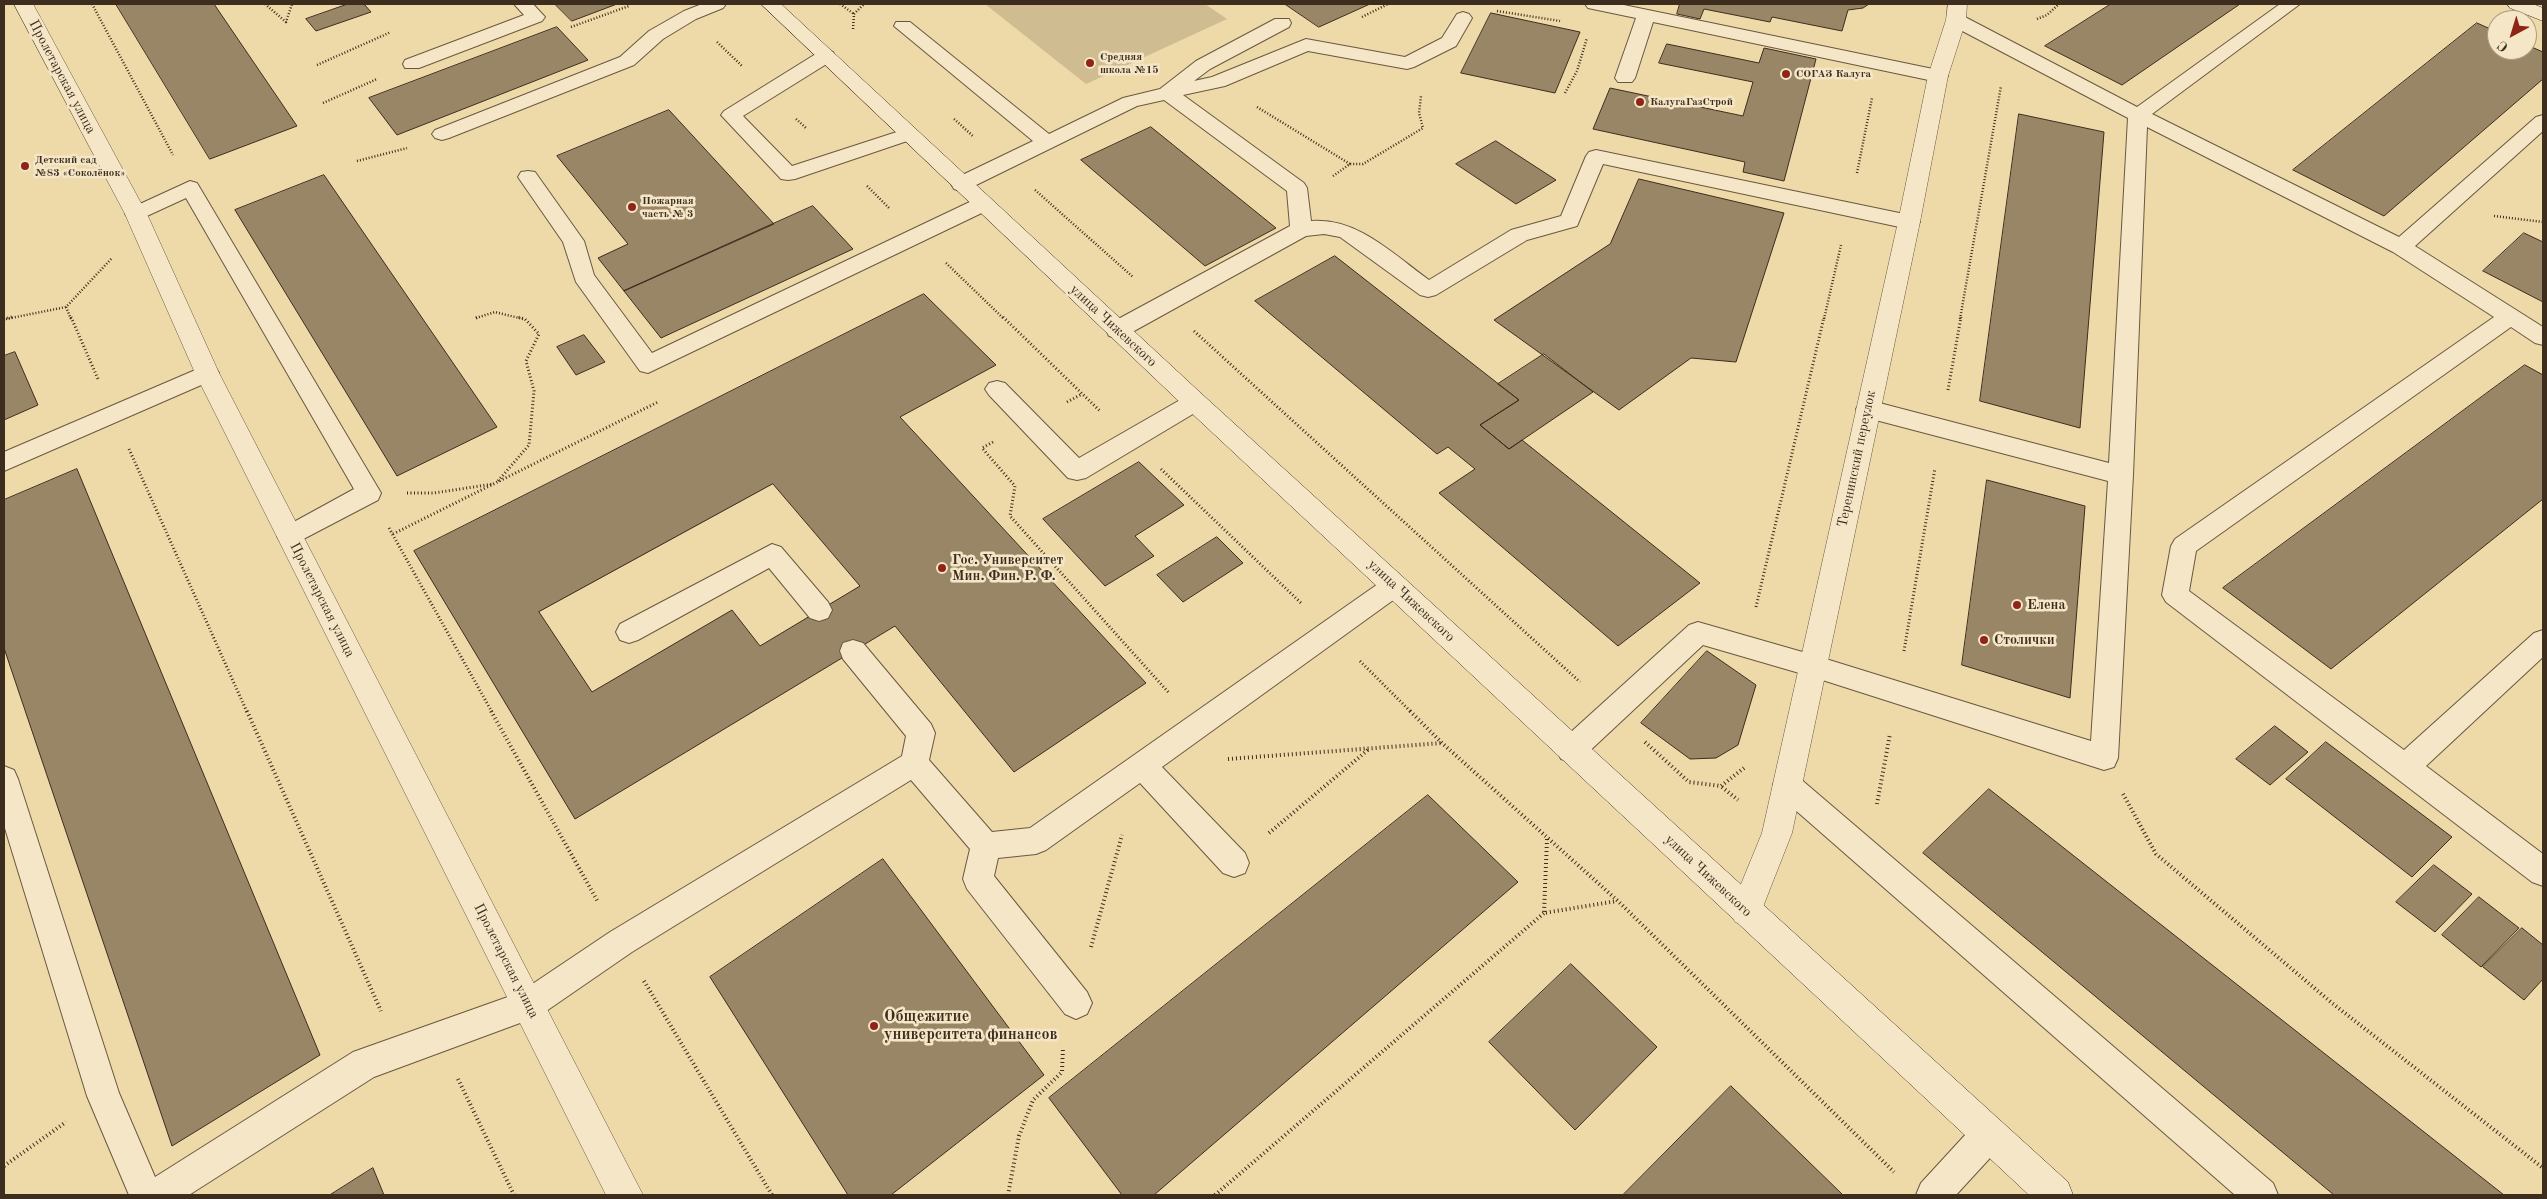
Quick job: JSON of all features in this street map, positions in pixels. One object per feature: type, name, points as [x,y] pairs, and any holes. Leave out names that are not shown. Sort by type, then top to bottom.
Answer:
[{"type":"street","name":"Пролетарская улица","points":[[23,4],[136,214],[207,373],[625,1195]]},
{"type":"street","points":[[2516,4],[2543,15]]},
{"type":"street","name":"улица Чижевского","points":[[783,8],[826,56],[1117,330],[2055,1195]]},
{"type":"street","name":"Теренинский переулок","points":[[1746,911],[1777,833],[1909,222],[1938,76],[1957,12]]},
{"type":"lane","points":[[412,64],[536,18],[523,4]]},
{"type":"lane","points":[[442,134],[627,61],[656,35],[690,15],[717,4]]},
{"type":"lane","points":[[1594,4],[1938,76]]},
{"type":"lane","points":[[2138,114],[2291,4]]},
{"type":"lane","points":[[1957,12],[2007,47],[2401,247],[2543,337]]},
{"type":"lane","points":[[1625,78],[1646,15]]},
{"type":"lane","points":[[961,184],[1130,102],[1218,82],[1306,45],[1407,63],[1449,42],[1463,18]]},
{"type":"lane","points":[[1167,93],[1203,65],[1282,23]]},
{"type":"lane","points":[[903,26],[1047,142]]},
{"type":"lane","points":[[826,56],[731,115],[788,174],[909,134]]},
{"type":"lane","points":[[1167,93],[1298,188],[1301,229]]},
{"type":"lane","points":[[1571,750],[1698,633],[1813,666],[2104,758],[2121,476],[2138,114]]},
{"type":"lane","points":[[2401,247],[2543,121]]},
{"type":"lane","points":[[1117,330],[1301,229],[1324,227],[1347,232],[1428,290],[1519,235],[1570,221],[1596,156],[1909,222]]},
{"type":"lane","points":[[528,177],[573,241],[584,277],[648,365],[983,204]]},
{"type":"lane","points":[[136,214],[190,188],[369,493],[290,536]]},
{"type":"lane","points":[[2511,316],[2184,546],[2175,595],[2543,872]]},
{"type":"lane","points":[[4,462],[207,373]]},
{"type":"lane","points":[[997,389],[1077,471],[1195,402]]},
{"type":"lane","points":[[1868,409],[2121,476]]},
{"type":"lane","points":[[629,632],[772,554],[819,610]]},
{"type":"lane","points":[[986,846],[1036,840],[1394,586]]},
{"type":"lane","points":[[2405,767],[2543,641]]},
{"type":"lane","points":[[158,1195],[366,1064],[528,1005],[621,942],[914,764],[921,733],[852,651]]},
{"type":"lane","points":[[914,764],[986,846]]},
{"type":"lane","points":[[1141,765],[1234,863]]},
{"type":"lane","points":[[4,779],[103,1096],[146,1195]]},
{"type":"lane","points":[[1787,785],[2262,1195]]},
{"type":"lane","points":[[986,846],[978,879],[1076,1003]]},
{"type":"lane","points":[[1933,1195],[1989,1134]]},
{"type":"path","points":[[92,4],[190,188]]},
{"type":"path","points":[[265,4],[286,22],[292,4]]},
{"type":"path","points":[[536,18],[573,27],[634,4]]},
{"type":"path","points":[[840,4],[854,14]]},
{"type":"path","points":[[860,36],[853,30],[854,14],[864,4]]},
{"type":"path","points":[[1463,18],[1488,9],[1567,23]]},
{"type":"path","points":[[690,15],[1330,631],[1442,743],[1618,901],[1897,1175]]},
{"type":"path","points":[[1565,93],[1577,71],[1587,37]]},
{"type":"path","points":[[1868,856],[2007,47]]},
{"type":"path","points":[[1298,188],[1319,183],[1350,164],[1363,164],[1424,128],[1419,113],[1422,92],[1407,63]]},
{"type":"path","points":[[323,103],[412,64]]},
{"type":"path","points":[[1771,654],[1754,615],[1849,210],[1880,64]]},
{"type":"path","points":[[1218,82],[1350,164]]},
{"type":"path","points":[[953,119],[1163,304],[1689,782],[1721,786],[1746,766]]},
{"type":"path","points":[[357,161],[409,147],[442,134]]},
{"type":"path","points":[[4,320],[66,307],[116,254]]},
{"type":"path","points":[[66,307],[389,1028],[447,1056],[514,1195]]},
{"type":"path","points":[[369,493],[434,494],[496,483],[529,445],[534,391],[526,361],[539,334],[525,318],[495,312],[476,318]]},
{"type":"path","points":[[1082,394],[982,448],[1015,486],[1010,516],[1198,725]]},
{"type":"path","points":[[393,534],[639,411]]},
{"type":"path","points":[[369,493],[621,942],[772,1195]]},
{"type":"path","points":[[1234,863],[1369,748]]},
{"type":"path","points":[[2104,758],[2156,854],[2332,1004],[2543,1168]]},
{"type":"path","points":[[1544,913],[1548,838]]},
{"type":"path","points":[[1215,1195],[1544,913],[1618,901]]},
{"type":"path","points":[[1008,1195],[1019,1136],[1033,1100],[1062,1072],[1063,1042],[1076,1003]]},
{"type":"path","points":[[4,1166],[103,1096]]},
{"type":"shaded area","points":[[985,4],[1205,4],[1227,19],[1086,84]]},
{"type":"building","points":[[116,4],[214,4],[297,126],[210,159]]},
{"type":"building","points":[[348,4],[364,4],[371,12],[316,31],[306,19]]},
{"type":"building","points":[[555,4],[617,4],[572,21]]},
{"type":"building","points":[[1285,4],[1370,4],[1319,27]]},
{"type":"building","points":[[1680,4],[1869,4],[1863,8],[1848,10],[1842,31],[1772,17],[1770,22],[1704,9],[1700,19],[1677,14]]},
{"type":"building","points":[[2111,4],[2240,4],[2122,85],[2045,46]]},
{"type":"building","points":[[1491,13],[1580,32],[1555,93],[1461,73]]},
{"type":"building","points":[[2477,23],[2487,28],[2487,60],[2537,60],[2537,49],[2543,52],[2543,79],[2384,216],[2293,170]]},
{"type":"building","points":[[557,27],[588,60],[397,135],[369,98]]},
{"type":"building","name":"КалугаГазСтрой","points":[[1667,44],[1759,63],[1764,48],[1816,59],[1784,181],[1743,172],[1745,162],[1593,129],[1610,88],[1743,116],[1753,82],[1659,63]]},
{"type":"building","points":[[669,110],[774,224],[624,291],[598,258],[628,244],[557,156]]},
{"type":"building","points":[[2019,114],[2104,132],[2080,428],[1980,401]]},
{"type":"building","points":[[1151,127],[1276,228],[1205,266],[1081,160]]},
{"type":"building","points":[[1496,141],[1556,180],[1516,204],[1456,164]]},
{"type":"building","points":[[324,175],[497,427],[397,476],[235,210]]},
{"type":"building","points":[[1639,179],[1784,213],[1736,362],[1691,358],[1619,410],[1494,320],[1610,244]]},
{"type":"building","points":[[813,206],[853,249],[661,338],[624,291]]},
{"type":"building","points":[[2524,233],[2543,242],[2543,302],[2483,271]]},
{"type":"building","points":[[1335,256],[1519,400],[1480,425],[1509,449],[1522,440],[1700,583],[1618,646],[1439,493],[1475,469],[1448,447],[1437,454],[1255,301]]},
{"type":"building","name":"Гос. Университет Мин. Фин. Р. Ф.","points":[[924,294],[996,365],[900,417],[1146,683],[1014,772],[895,626],[575,819],[414,551]],"holes":[[[773,484],[860,586],[760,646],[732,610],[592,692],[539,612]]]},
{"type":"building","points":[[584,335],[605,362],[576,375],[557,347]]},
{"type":"building","points":[[15,352],[38,405],[4,420],[4,356]]},
{"type":"building","points":[[1544,354],[1593,392],[1509,449],[1480,425],[1519,400],[1498,384]]},
{"type":"building","points":[[2525,365],[2543,375],[2543,499],[2331,669],[2223,588]]},
{"type":"building","points":[[1139,462],[1184,505],[1135,536],[1154,556],[1105,586],[1043,519]]},
{"type":"building","points":[[77,469],[320,1055],[172,1146],[4,648],[4,500]]},
{"type":"building","points":[[1987,480],[2085,506],[2070,698],[1962,665]]},
{"type":"building","points":[[1217,537],[1243,563],[1183,602],[1157,575]]},
{"type":"building","points":[[1707,651],[1756,685],[1738,745],[1716,758],[1690,759],[1641,723]]},
{"type":"building","points":[[2275,726],[2308,752],[2270,785],[2236,759]]},
{"type":"building","points":[[2326,742],[2452,837],[2412,877],[2286,779]]},
{"type":"building","points":[[1989,789],[2504,1195],[2334,1195],[1923,853]]},
{"type":"building","points":[[1428,795],[1518,882],[1154,1195],[1122,1195],[1049,1098]]},
{"type":"building","name":"Общежитие университета финансов","points":[[883,859],[1044,1075],[891,1195],[848,1195],[710,977]]},
{"type":"building","points":[[2434,865],[2472,894],[2435,932],[2396,902]]},
{"type":"building","points":[[2479,897],[2519,928],[2481,967],[2442,935]]},
{"type":"building","points":[[2522,928],[2543,945],[2543,979],[2524,1000],[2483,967]]},
{"type":"building","points":[[1571,964],[1657,1047],[1575,1130],[1489,1042]]},
{"type":"building","points":[[1731,1086],[1843,1195],[1623,1195]]},
{"type":"building","points":[[373,1168],[384,1195],[330,1195]]},
{"type":"place","name":"Средняя школа №15","points":[[1090,63]]},
{"type":"place","name":"СОГАЗ Калуга","points":[[1786,74]]},
{"type":"place","name":"КалугаГазСтрой","points":[[1640,102]]},
{"type":"place","name":"Детский сад №83 «Соколёнок»","points":[[25,166]]},
{"type":"place","name":"Пожарная часть № 3","points":[[632,207]]},
{"type":"place","name":"Гос. Университет Мин. Фин. Р. Ф.","points":[[942,568]]},
{"type":"place","name":"Елена","points":[[2017,605]]},
{"type":"place","name":"Столички","points":[[1984,640]]},
{"type":"place","name":"Общежитие университета финансов","points":[[874,1026]]}]
